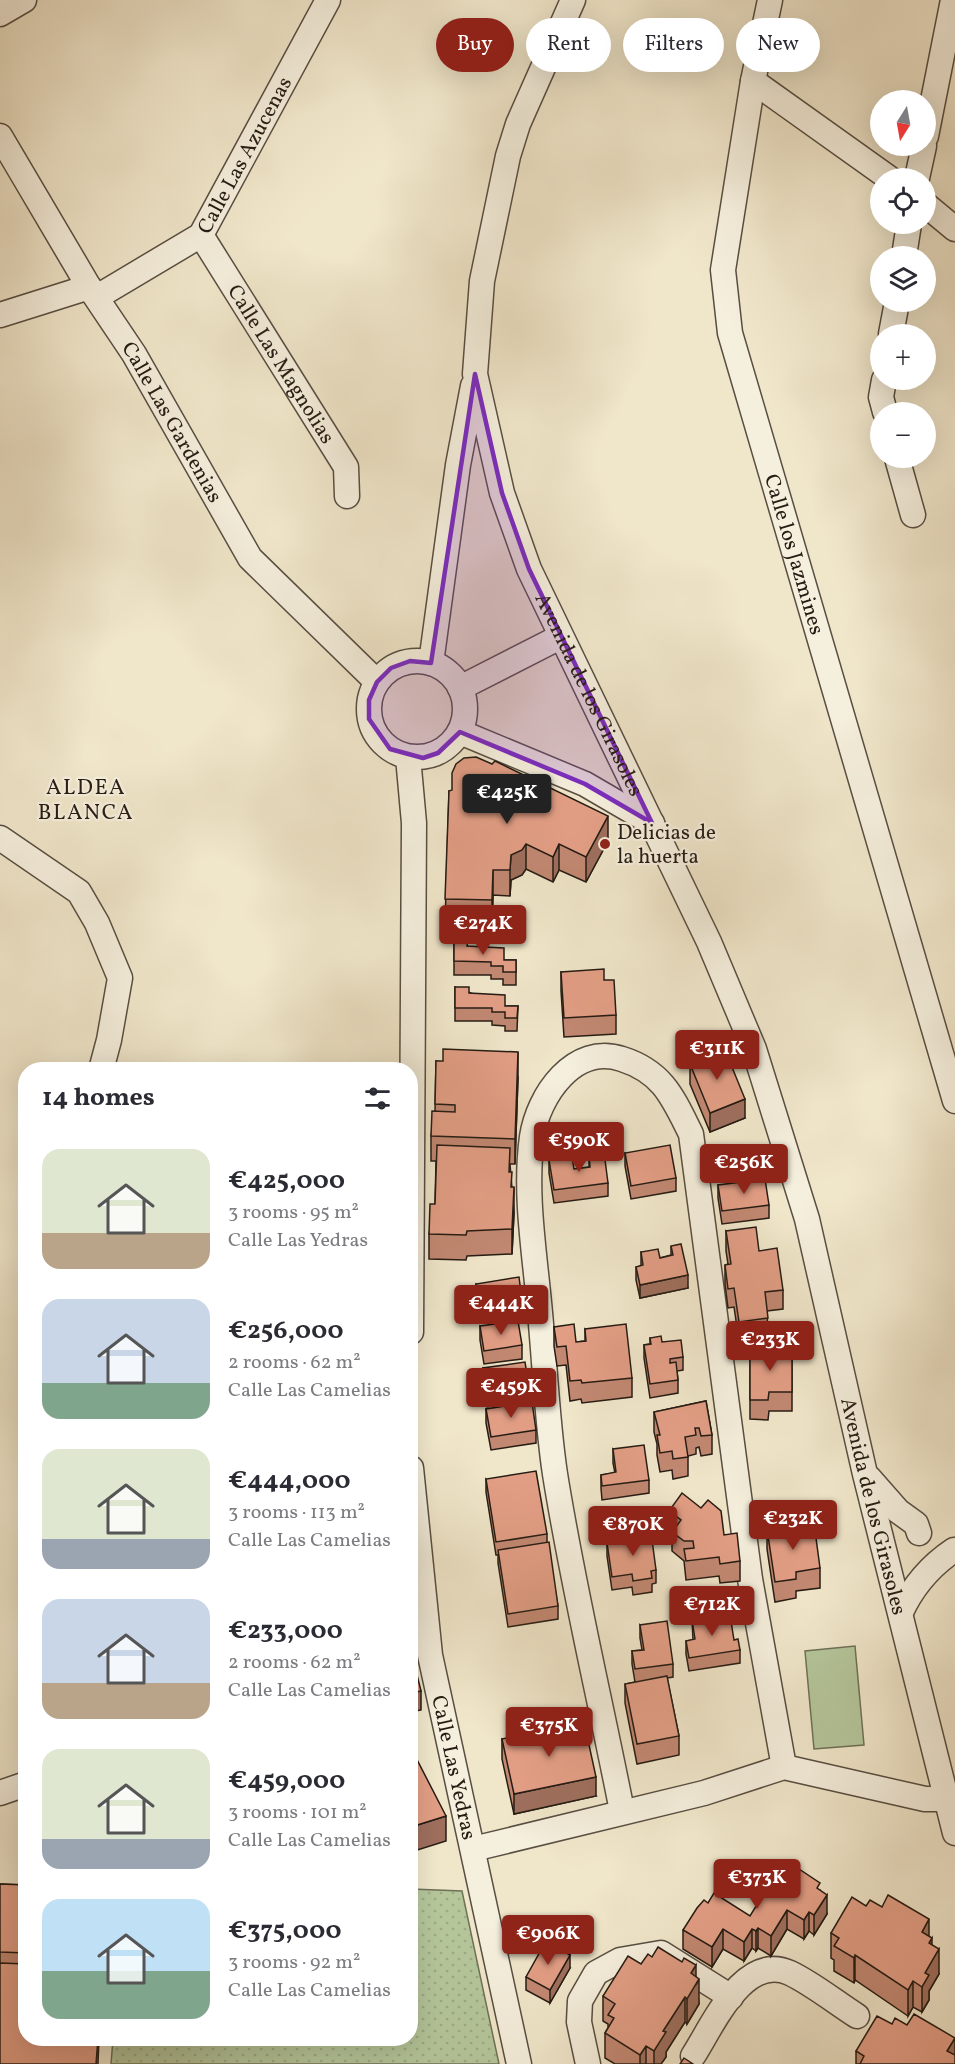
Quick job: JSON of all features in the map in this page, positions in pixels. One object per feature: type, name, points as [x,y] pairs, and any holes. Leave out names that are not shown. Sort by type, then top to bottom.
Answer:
[{"type":"street","points":[[0,14],[24,0]]},
{"type":"street","name":"Calle Las Azucenas","points":[[0,315],[93,292],[201,235],[328,0]]},
{"type":"street","name":"Avenida de los Girasoles","points":[[573,0],[518,124],[508,156],[482,281],[475,374],[502,493],[529,569],[709,942],[754,1049],[807,1219],[865,1474],[955,1833]]},
{"type":"street","name":"Calle los Jazmines","points":[[770,0],[753,81],[723,270],[730,333],[955,1101]]},
{"type":"street","points":[[935,90],[952,0]]},
{"type":"street","points":[[753,81],[875,168]]},
{"type":"street","name":"Calle Las Gardenias","points":[[0,136],[93,292],[134,354],[250,558],[377,682]]},
{"type":"street","points":[[936,214],[955,229]]},
{"type":"street","name":"Calle Las Magnolias","points":[[201,235],[346,467],[346,496]]},
{"type":"street","points":[[431,663],[458,465],[475,374]]},
{"type":"street","points":[[900,468],[913,515]]},
{"type":"street","points":[[460,688],[560,637]]},
{"type":"street","points":[[411,662],[431,663],[448,673],[460,688],[465,710],[460,732],[438,753],[423,758],[408,757],[390,749],[377,736],[369,719],[369,700],[377,682],[392,668],[411,662]]},
{"type":"street","points":[[460,732],[585,784],[652,823]]},
{"type":"street","points":[[408,757],[414,824],[413,1062]]},
{"type":"street","points":[[0,838],[79,892],[98,924],[120,978],[109,1040],[102,1062]]},
{"type":"street","points":[[622,1811],[555,1473],[529,1196],[532,1136],[541,1106],[552,1085],[562,1075],[575,1064],[595,1058],[616,1057],[635,1063],[656,1076],[672,1096],[691,1134],[750,1579],[784,1767]]},
{"type":"street","points":[[865,1474],[898,1510],[916,1524],[919,1533],[949,1554]]},
{"type":"street","points":[[919,1533],[894,1535],[885,1552],[898,1565],[912,1567],[949,1554]]},
{"type":"street","points":[[901,1612],[910,1593],[949,1554]]},
{"type":"street","name":"Calle Las Yedras","points":[[418,1564],[429,1643],[519,2064]]},
{"type":"street","points":[[418,1623],[429,1643]]},
{"type":"street","points":[[473,1849],[622,1811],[704,1793],[784,1767],[925,1799],[947,1799]]},
{"type":"street","points":[[0,1793],[18,1787]]},
{"type":"street","points":[[588,2064],[579,2022],[580,2001],[597,1973],[620,1960],[661,1953],[731,1997]]},
{"type":"street","points":[[693,2056],[731,1997],[751,1974],[765,1969],[788,1972],[857,2016]]},
{"type":"highlighted area","points":[[475,374],[502,493],[529,569],[652,823],[585,784],[460,732],[438,753],[423,758],[390,749],[369,719],[369,700],[377,682],[391,668],[410,661],[431,663]]},
{"type":"green space","points":[[855,1646],[864,1745],[814,1749],[805,1651]]},
{"type":"green space","points":[[418,1889],[462,1891],[499,2064],[111,2064],[112,2046],[418,2046]]},
{"type":"building","points":[[476,757],[492,764],[495,761],[608,816],[586,857],[559,844],[553,857],[526,844],[522,850],[511,855],[510,870],[493,870],[492,900],[445,899],[449,791],[452,790],[452,773],[456,764],[464,758]]},
{"type":"building","points":[[468,940],[467,946],[504,948],[504,960],[516,960],[516,972],[503,972],[503,966],[491,966],[491,962],[454,961],[454,941]]},
{"type":"building","points":[[604,969],[604,980],[614,980],[616,1015],[564,1018],[561,972]]},
{"type":"building","points":[[455,987],[469,987],[469,993],[505,995],[505,1006],[518,1006],[517,1018],[505,1018],[505,1012],[492,1012],[492,1008],[455,1008]]},
{"type":"building","points":[[443,1049],[518,1052],[515,1139],[431,1136],[432,1111],[455,1112],[455,1105],[435,1104],[436,1061],[443,1061]]},
{"type":"building","points":[[725,1050],[745,1099],[710,1113],[690,1064]]},
{"type":"building","points":[[437,1145],[510,1148],[509,1172],[512,1172],[511,1187],[514,1187],[512,1229],[467,1231],[466,1235],[429,1234],[430,1204],[435,1204]]},
{"type":"building","points":[[670,1145],[676,1178],[631,1186],[625,1153]]},
{"type":"building","points":[[604,1152],[608,1183],[554,1190],[549,1160],[572,1157],[574,1169],[590,1167],[589,1155]]},
{"type":"building","points":[[765,1179],[769,1205],[722,1211],[718,1185]]},
{"type":"building","points":[[756,1227],[759,1251],[777,1248],[783,1290],[765,1292],[768,1318],[739,1322],[734,1288],[728,1289],[725,1265],[731,1264],[726,1231]]},
{"type":"building","points":[[681,1244],[688,1275],[640,1285],[636,1267],[643,1265],[641,1252],[658,1249],[660,1258],[673,1255],[671,1246]]},
{"type":"building","points":[[519,1277],[522,1301],[480,1307],[476,1284]]},
{"type":"building","points":[[518,1321],[522,1345],[484,1351],[480,1326]]},
{"type":"building","points":[[574,1324],[576,1342],[586,1341],[585,1329],[626,1324],[632,1378],[582,1383],[581,1380],[570,1381],[566,1346],[557,1347],[554,1327]]},
{"type":"building","points":[[661,1336],[662,1342],[681,1340],[683,1357],[670,1359],[670,1363],[676,1362],[678,1380],[650,1384],[644,1345],[651,1344],[650,1338]]},
{"type":"building","points":[[750,1348],[792,1348],[792,1392],[769,1392],[768,1400],[750,1400]]},
{"type":"building","points":[[525,1362],[529,1388],[487,1394],[483,1368]]},
{"type":"building","points":[[706,1401],[712,1435],[701,1436],[699,1428],[695,1428],[696,1435],[685,1437],[688,1457],[673,1459],[672,1451],[660,1453],[657,1435],[660,1435],[654,1412]]},
{"type":"building","points":[[532,1402],[536,1430],[491,1437],[486,1409]]},
{"type":"building","points":[[644,1445],[649,1480],[602,1486],[601,1475],[616,1472],[613,1449]]},
{"type":"building","points":[[536,1471],[547,1534],[496,1542],[486,1479]]},
{"type":"building","points":[[682,1493],[701,1508],[708,1500],[721,1511],[724,1535],[737,1533],[740,1561],[720,1564],[719,1557],[686,1561],[684,1549],[694,1548],[693,1541],[684,1541],[672,1532],[681,1520],[669,1511]]},
{"type":"building","points":[[814,1523],[820,1568],[796,1572],[796,1579],[775,1582],[767,1529]]},
{"type":"building","points":[[651,1532],[656,1570],[651,1571],[652,1578],[633,1581],[632,1574],[612,1577],[607,1543],[626,1540],[625,1535]]},
{"type":"building","points":[[549,1542],[558,1606],[508,1614],[498,1550]]},
{"type":"building","points":[[730,1615],[734,1640],[738,1639],[740,1650],[689,1658],[686,1641],[695,1639],[692,1620]]},
{"type":"building","points":[[667,1621],[673,1664],[635,1669],[632,1651],[644,1650],[640,1625]]},
{"type":"building","points":[[667,1676],[679,1736],[637,1744],[625,1684]]},
{"type":"building","points":[[584,1722],[596,1777],[514,1794],[502,1739]]},
{"type":"building","points":[[418,1762],[446,1816],[418,1825]]},
{"type":"building","points":[[796,1867],[820,1883],[817,1888],[827,1895],[814,1915],[809,1912],[804,1920],[787,1910],[771,1936],[758,1928],[756,1931],[752,1929],[744,1942],[723,1929],[712,1947],[683,1930],[697,1908],[704,1900],[708,1903],[714,1893],[750,1916],[774,1877],[785,1884]]},
{"type":"building","points":[[0,1884],[18,1885],[18,1953],[0,1952]]},
{"type":"building","points":[[888,1895],[929,1919],[922,1932],[932,1938],[929,1943],[939,1949],[925,1973],[929,1975],[922,1987],[913,1981],[908,1990],[855,1955],[854,1958],[834,1946],[839,1938],[831,1933],[852,1897],[866,1906],[870,1900],[882,1907]]},
{"type":"building","points":[[546,1941],[570,1955],[550,1990],[526,1977]]},
{"type":"building","points":[[658,1947],[682,1962],[684,1958],[696,1965],[691,1973],[699,1979],[663,2031],[666,2032],[654,2051],[646,2046],[640,2055],[605,2033],[614,2018],[608,2015],[615,2004],[603,1996],[628,1956],[641,1964],[648,1954],[652,1957]]},
{"type":"building","points":[[0,1963],[18,1964],[18,2046],[97,2046],[96,2064],[0,2064]]},
{"type":"building","points":[[914,2014],[955,2038],[947,2051],[955,2055],[955,2064],[860,2064],[864,2056],[856,2051],[877,2016],[892,2024],[895,2018],[907,2025]]},
{"type":"building","points":[[684,2058],[693,2064],[680,2064]]},
{"type":"place","name":"Delicias de la huerta","points":[[605,844]]},
{"type":"district","name":"ALDEA BLANCA","points":[[86,798]]}]
